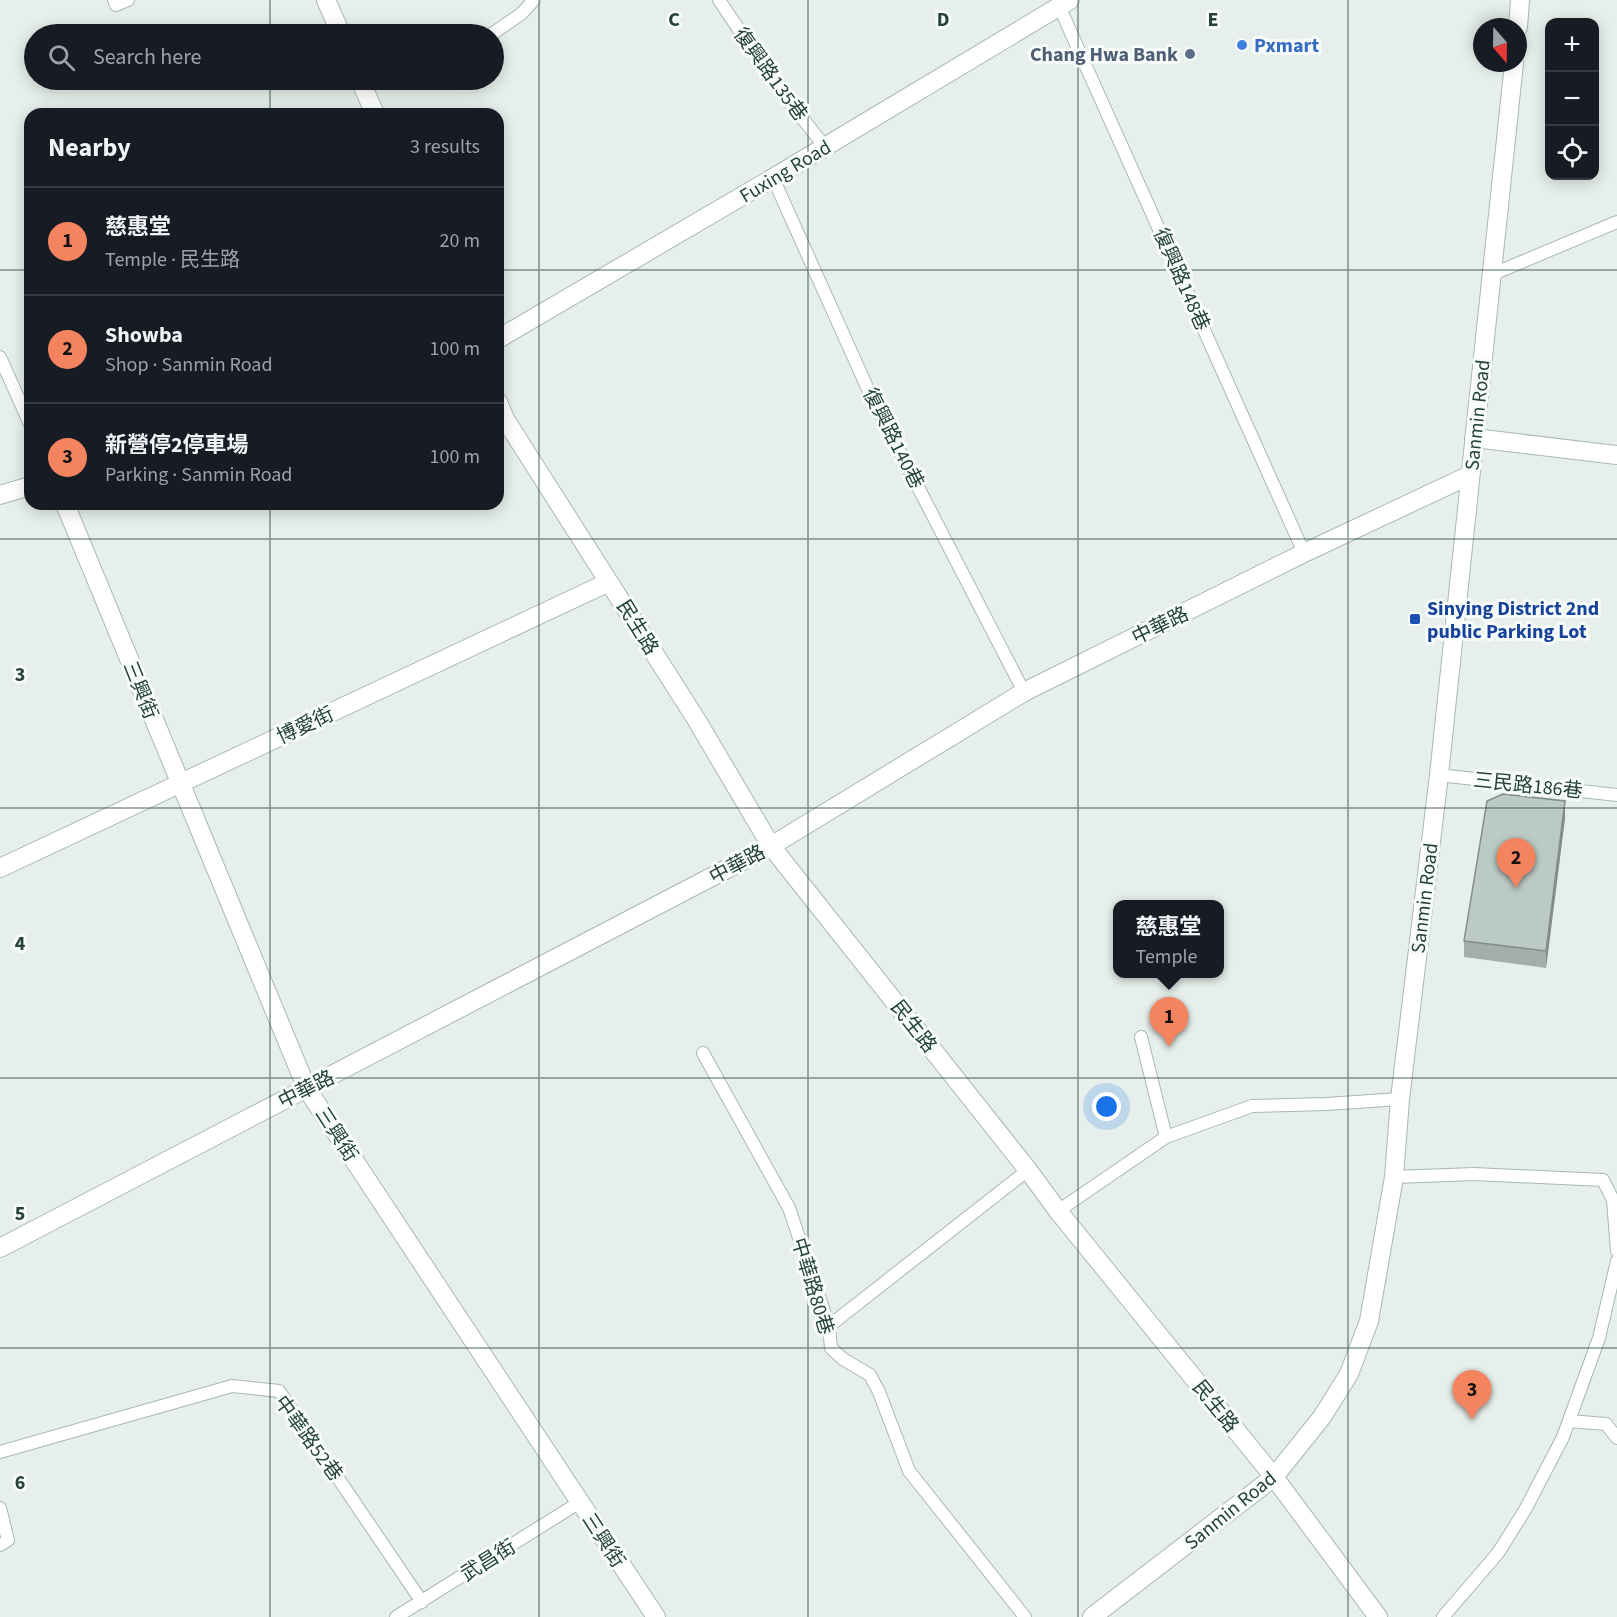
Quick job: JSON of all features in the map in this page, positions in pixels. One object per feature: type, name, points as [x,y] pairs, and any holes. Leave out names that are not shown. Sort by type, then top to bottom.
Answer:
[{"type":"street","points":[[326,0],[336,24]]},
{"type":"street","points":[[1519,18],[1520,0]]},
{"type":"street","name":"Fuxing Road","points":[[504,335],[825,147],[1062,2]]},
{"type":"street","name":"Sanmin Road","points":[[1092,1617],[1274,1477],[1322,1417],[1349,1374],[1369,1321],[1394,1177],[1400,1099],[1439,775],[1513,72]]},
{"type":"street","points":[[365,90],[373,108]]},
{"type":"street","name":"民生路","points":[[504,417],[696,719],[771,846],[1058,1211],[1274,1477],[1378,1617]]},
{"type":"street","points":[[1474,438],[1617,455]]},
{"type":"street","name":"中華路","points":[[0,1248],[771,846],[1024,692],[1304,553],[1470,476]]},
{"type":"street","points":[[0,495],[24,488]]},
{"type":"street","name":"三興街","points":[[67,510],[308,1089],[654,1616]]},
{"type":"street","name":"博愛街","points":[[0,868],[609,582]]},
{"type":"lane","points":[[114,0],[116,5],[128,0]]},
{"type":"lane","points":[[504,26],[521,14],[534,0]]},
{"type":"lane","name":"復興路135巷","points":[[719,0],[777,86],[825,147]]},
{"type":"lane","name":"復興路148巷","points":[[1062,2],[1304,553]]},
{"type":"lane","name":"復興路140巷","points":[[773,178],[872,396],[1024,692]]},
{"type":"lane","points":[[1493,274],[1617,222]]},
{"type":"lane","points":[[0,357],[24,411]]},
{"type":"lane","name":"三民路186巷","points":[[1439,775],[1617,795]]},
{"type":"lane","points":[[1141,1037],[1166,1137]]},
{"type":"lane","name":"中華路80巷","points":[[703,1053],[789,1208],[829,1326],[831,1348],[843,1359],[870,1375],[879,1392],[909,1471],[1025,1617]]},
{"type":"lane","points":[[1058,1211],[1166,1137],[1252,1106],[1400,1099]]},
{"type":"lane","points":[[829,1326],[1028,1170]]},
{"type":"lane","points":[[1394,1177],[1474,1174],[1617,1179]]},
{"type":"lane","points":[[1602,1180],[1612,1200],[1617,1251]]},
{"type":"lane","points":[[1443,1617],[1498,1554],[1525,1510],[1563,1437],[1599,1338],[1617,1261]]},
{"type":"lane","name":"中華路52巷","points":[[0,1452],[232,1386],[279,1391],[422,1602]]},
{"type":"lane","points":[[1569,1421],[1612,1425],[1617,1438]]},
{"type":"lane","name":"武昌街","points":[[396,1617],[580,1502]]},
{"type":"lane","points":[[0,1508],[8,1540],[0,1545]]},
{"type":"building","points":[[1503,794],[1565,801],[1546,951],[1464,941],[1487,801]]},
{"type":"place","name":"Pxmart","points":[[1242,45]]},
{"type":"place","name":"Chang Hwa Bank","points":[[1190,54]]},
{"type":"place","name":"Sinying District 2nd public Parking Lot","points":[[1415,619]]},
{"type":"place","name":"Showba","points":[[1516,888]]},
{"type":"place","name":"慈惠堂","points":[[1169,1047]]},
{"type":"place","name":"新營停2停車場","points":[[1472,1420]]}]
